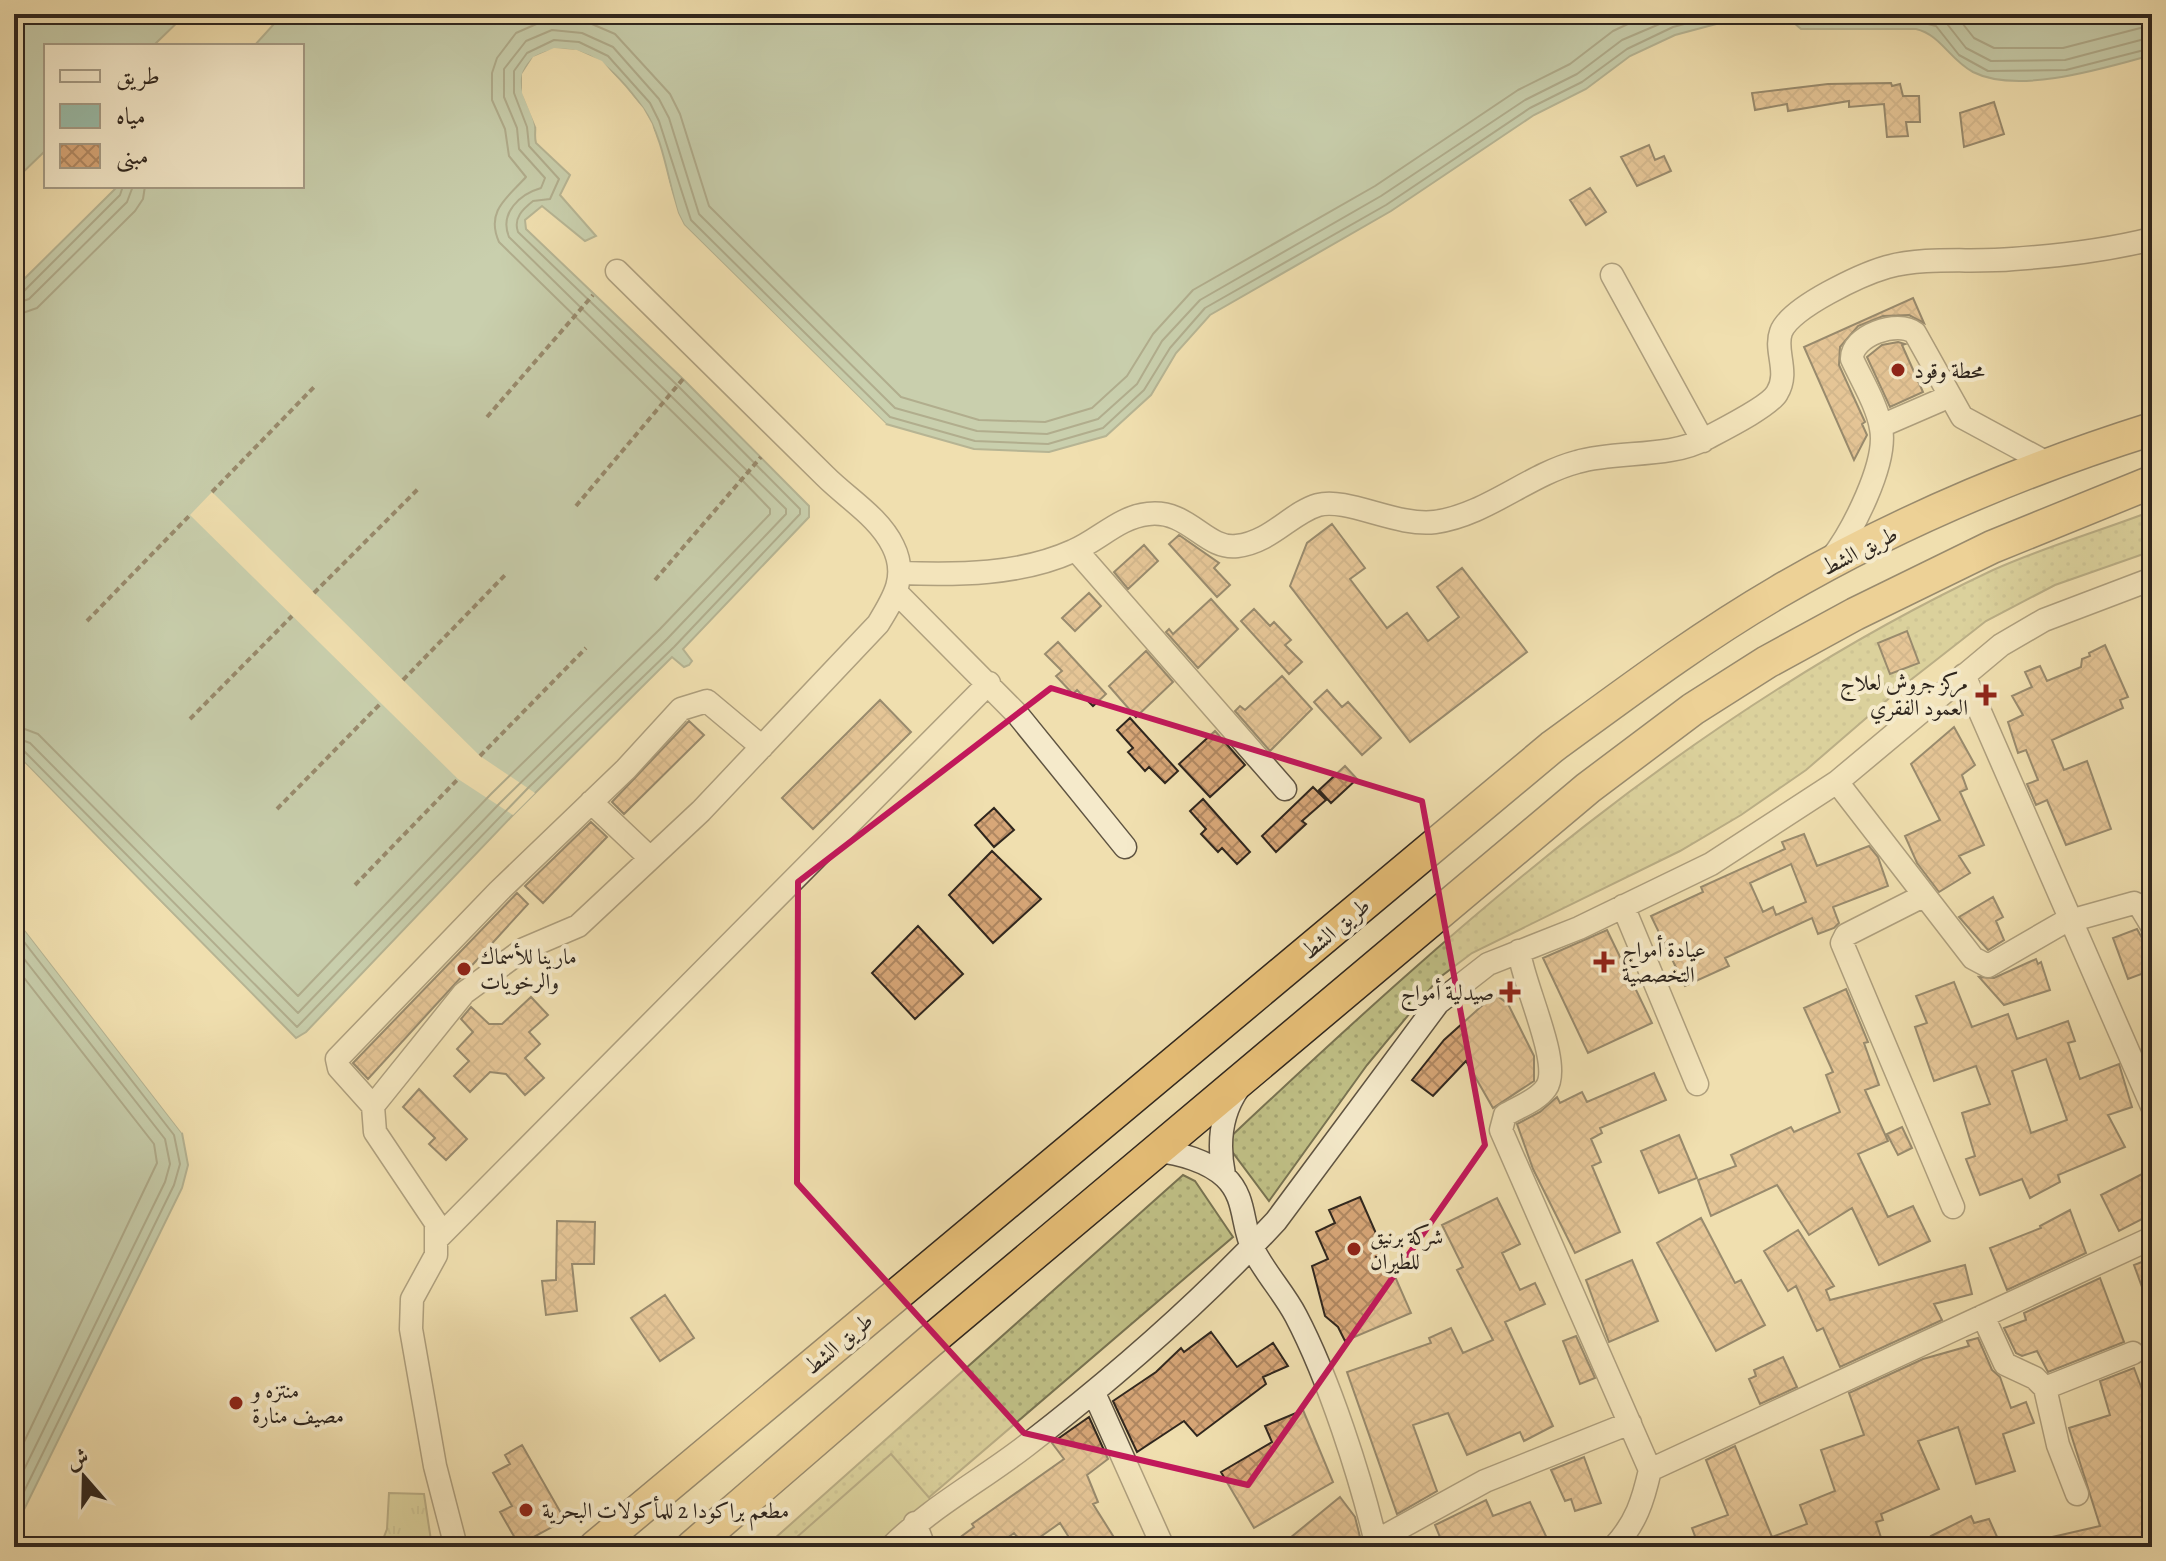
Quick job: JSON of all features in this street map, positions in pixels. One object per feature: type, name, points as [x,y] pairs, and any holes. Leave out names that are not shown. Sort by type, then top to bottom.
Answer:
[{"type":"highway","name":"طريق الشط","points":[[595,1547],[1552,747],[1663,666],[1779,592],[1984,488],[2152,429]]},
{"type":"highway","points":[[692,1547],[1588,788],[1693,709],[1767,662],[1869,607],[1992,547],[2152,482]]},
{"type":"street","points":[[899,583],[1042,563],[1076,550],[1119,523],[1144,514],[1172,513],[1219,544],[1236,546],[1272,535],[1318,505],[1344,506],[1403,522],[1435,522],[1468,512],[1573,463],[1613,454],[1657,452],[1703,441],[1776,396],[1784,376],[1780,333],[1790,319],[1812,303],[1887,267],[1928,261],[2013,260],[2152,239]]},
{"type":"street","points":[[617,271],[835,486],[876,520],[894,547],[899,583],[989,683],[1125,847]]},
{"type":"street","points":[[1612,275],[1703,441]]},
{"type":"street","points":[[1823,568],[1861,510],[1881,448],[1881,426],[1852,355],[1858,343],[1893,327],[1907,327],[1915,333],[1948,397],[1970,424],[2049,464]]},
{"type":"street","points":[[1881,426],[1948,397]]},
{"type":"street","points":[[1076,550],[1285,789]]},
{"type":"street","points":[[891,1547],[915,1523],[984,1478],[1094,1393],[1252,1247],[1283,1211],[1438,1003],[1488,964],[1711,864],[1837,782],[2001,645],[2044,620],[2152,579]]},
{"type":"street","points":[[373,1106],[464,993],[524,949],[578,926],[701,811],[878,624],[899,583]]},
{"type":"street","points":[[1964,675],[2152,1106]]},
{"type":"street","points":[[438,1238],[989,683]]},
{"type":"street","points":[[456,1547],[435,1466],[411,1329],[412,1299],[436,1255],[438,1238],[427,1206],[375,1132],[373,1106],[339,1068],[337,1059],[681,709],[707,701],[762,747]]},
{"type":"street","points":[[1837,782],[1973,958],[1988,966],[2072,919],[2134,903],[2140,906],[2152,926]]},
{"type":"street","points":[[591,802],[649,857]]},
{"type":"street","points":[[1923,896],[1846,935],[1842,943],[1953,1207]]},
{"type":"street","points":[[1623,906],[1697,1084]]},
{"type":"street","points":[[1519,951],[1522,979],[1551,1052],[1551,1077],[1540,1095],[1505,1115],[1501,1130],[1650,1470],[1642,1505],[1631,1529],[1614,1547]]},
{"type":"street","points":[[1224,1175],[1220,1135],[1233,1096],[1244,1079]]},
{"type":"street","points":[[1157,1151],[1182,1155],[1224,1175],[1240,1197],[1252,1247],[1296,1316],[1308,1343],[1364,1496],[1377,1544],[1485,1481],[1630,1423]]},
{"type":"street","points":[[1240,1197],[1263,1208],[1283,1211]]},
{"type":"street","points":[[1650,1470],[2152,1238]]},
{"type":"street","points":[[1983,1316],[2005,1364],[2035,1378],[2045,1388],[2058,1445],[2077,1494]]},
{"type":"street","points":[[2045,1388],[2133,1353]]},
{"type":"street","points":[[1094,1393],[1163,1547]]},
{"type":"street","points":[[915,1523],[924,1547]]},
{"type":"path","points":[[487,417],[593,295]]},
{"type":"path","points":[[576,506],[683,379]]},
{"type":"path","points":[[212,492],[314,387]]},
{"type":"path","points":[[655,580],[761,457]]},
{"type":"path","points":[[314,593],[418,489]]},
{"type":"path","points":[[87,621],[190,515]]},
{"type":"path","points":[[403,680],[506,574]]},
{"type":"path","points":[[190,719],[292,616]]},
{"type":"path","points":[[480,756],[586,648]]},
{"type":"path","points":[[277,809],[381,703]]},
{"type":"path","points":[[355,885],[458,779]]},
{"type":"highlighted area","points":[[1051,688],[1422,801],[1485,1145],[1248,1485],[1024,1433],[797,1183],[798,882]]},
{"type":"green space","points":[[2152,511],[2152,551],[2055,585],[1986,621],[1908,682],[1806,770],[1741,815],[1680,851],[1472,953],[1439,978],[1367,1065],[1269,1201],[1225,1142],[1403,978],[1494,900],[1586,825],[1682,754],[1781,687],[1884,626],[1993,570]]},
{"type":"green space","points":[[1183,1175],[1195,1181],[1233,1237],[871,1547],[765,1547]]},
{"type":"green space","points":[[891,1454],[932,1501],[880,1547],[806,1547],[797,1537]]},
{"type":"green space","points":[[389,1493],[424,1494],[432,1547],[380,1547],[387,1529]]},
{"type":"water","points":[[14,14],[186,14],[155,44],[44,44],[44,152],[14,181]]},
{"type":"water","points":[[283,14],[1740,14],[1731,20],[1675,35],[1630,56],[1586,89],[1534,115],[1391,211],[1210,315],[1176,353],[1151,395],[1106,436],[1049,452],[974,449],[886,424],[684,225],[656,132],[643,108],[623,83],[599,61],[585,54],[555,50],[536,56],[524,71],[522,84],[535,125],[536,143],[570,175],[560,195],[596,236],[585,241],[542,206],[525,220],[526,229],[683,379],[809,506],[809,517],[683,649],[692,661],[689,665],[684,667],[672,657],[513,815],[306,1032],[296,1038],[14,752],[14,289],[116,188],[304,188],[304,44],[256,44]]},
{"type":"water","points":[[1792,14],[2152,14],[2152,55],[2062,77],[2013,81],[1973,72],[1932,36],[1916,29],[1801,29],[1793,22]]},
{"type":"water","points":[[14,916],[182,1133],[188,1165],[182,1188],[14,1530]]},
{"type":"pier","points":[[554,48],[577,50],[602,61],[643,108],[652,124],[684,225],[886,424],[883,427],[681,227],[674,214],[648,126],[640,111],[599,64],[576,54],[555,52],[536,60],[526,75],[526,92],[539,126],[536,127],[522,93],[522,74],[533,57]]},
{"type":"pier","points":[[212,492],[480,756],[535,793],[513,815],[458,779],[190,515]]},
{"type":"pier","points":[[14,752],[289,1034],[286,1036],[14,758]]},
{"type":"pier","points":[[14,912],[185,1130],[182,1133],[14,916]]},
{"type":"building","points":[[1891,83],[1892,86],[1900,84],[1903,96],[1919,96],[1920,122],[1906,122],[1908,136],[1887,137],[1884,104],[1849,107],[1849,101],[1788,111],[1787,104],[1755,110],[1752,93],[1828,84]]},
{"type":"building","points":[[1994,102],[2004,134],[1964,147],[1960,113]]},
{"type":"building","points":[[1649,145],[1655,160],[1664,156],[1671,171],[1637,186],[1621,157]]},
{"type":"building","points":[[1590,188],[1606,212],[1586,225],[1570,200]]},
{"type":"building","points":[[1913,298],[1924,323],[1909,315],[1883,316],[1858,326],[1840,347],[1839,365],[1865,422],[1862,424],[1867,435],[1854,460],[1804,347]]},
{"type":"building","points":[[1905,344],[1902,345],[1923,392],[1890,407],[1867,357],[1882,345]]},
{"type":"building","points":[[1332,524],[1365,568],[1350,579],[1387,628],[1407,613],[1428,641],[1459,617],[1437,587],[1462,568],[1527,652],[1410,742],[1290,586],[1307,543]]},
{"type":"building","points":[[1179,535],[1219,563],[1214,568],[1230,585],[1217,597],[1169,544]]},
{"type":"building","points":[[1144,545],[1158,561],[1128,589],[1114,572]]},
{"type":"building","points":[[1089,593],[1101,606],[1075,631],[1062,618]]},
{"type":"building","points":[[1211,599],[1238,629],[1198,668],[1166,632],[1169,629],[1173,634]]},
{"type":"building","points":[[1254,609],[1270,626],[1274,622],[1291,640],[1285,645],[1302,662],[1289,674],[1241,621]]},
{"type":"building","points":[[1907,631],[1919,663],[1890,674],[1878,643]]},
{"type":"building","points":[[1058,642],[1106,694],[1093,706],[1077,690],[1073,694],[1056,676],[1062,671],[1045,654]]},
{"type":"building","points":[[2105,645],[2128,697],[2120,700],[2123,708],[2052,740],[2064,770],[2087,761],[2111,829],[2066,845],[2047,800],[2036,805],[2027,784],[2038,780],[2026,750],[2018,753],[2008,722],[2023,715],[2012,696],[2032,687],[2025,672],[2040,666],[2047,681],[2081,667],[2082,659]]},
{"type":"building","points":[[1146,651],[1173,682],[1136,717],[1109,686]]},
{"type":"building","points":[[1282,676],[1312,709],[1270,751],[1235,711],[1240,706],[1245,710]]},
{"type":"building","points":[[1327,690],[1342,707],[1348,702],[1381,738],[1362,755],[1314,702]]},
{"type":"building","points":[[880,700],[911,732],[813,829],[782,798]]},
{"type":"building","points":[[1130,718],[1178,771],[1165,783],[1149,767],[1145,771],[1128,752],[1133,748],[1117,730]]},
{"type":"building","points":[[689,721],[704,735],[624,814],[612,802]]},
{"type":"building","points":[[1954,727],[1975,765],[1962,775],[1967,789],[1960,792],[1984,845],[1959,856],[1970,873],[1939,892],[1917,863],[1905,836],[1940,820],[1911,764]]},
{"type":"building","points":[[1215,731],[1245,765],[1210,797],[1179,764]]},
{"type":"building","points":[[1345,766],[1357,779],[1331,803],[1319,790]]},
{"type":"building","points":[[1313,787],[1326,800],[1302,821],[1306,824],[1276,852],[1262,836]]},
{"type":"building","points":[[1203,799],[1250,852],[1237,864],[1222,848],[1218,852],[1201,834],[1206,829],[1190,811]]},
{"type":"building","points":[[994,808],[1014,830],[994,847],[975,825]]},
{"type":"building","points":[[591,822],[607,837],[543,903],[525,886]]},
{"type":"building","points":[[1804,834],[1817,866],[1869,846],[1878,857],[1888,886],[1833,907],[1839,923],[1834,928],[1818,934],[1812,918],[1725,958],[1729,966],[1685,986],[1651,916],[1703,892],[1701,887],[1785,849],[1782,842]],"holes":[[[1791,864],[1806,902],[1776,915],[1773,907],[1763,912],[1750,883]]]},
{"type":"building","points":[[992,851],[1041,899],[993,943],[949,895]]},
{"type":"building","points":[[517,893],[528,904],[368,1079],[353,1063]]},
{"type":"building","points":[[1993,897],[2003,917],[1996,921],[2004,940],[1988,950],[1959,917]]},
{"type":"building","points":[[918,926],[963,974],[915,1019],[872,973]]},
{"type":"building","points":[[2137,929],[2152,956],[2152,970],[2128,979],[2113,938]]},
{"type":"building","points":[[1607,930],[1652,1023],[1588,1053],[1543,958]]},
{"type":"building","points":[[2036,959],[2038,964],[2041,962],[2050,990],[2004,1005],[1979,977],[1994,978]]},
{"type":"building","points":[[1954,982],[1972,1027],[2008,1014],[2017,1039],[2068,1021],[2075,1041],[2068,1043],[2080,1079],[2119,1064],[2132,1107],[2108,1115],[2125,1147],[2058,1175],[2060,1182],[2030,1198],[2022,1179],[1980,1195],[1966,1159],[1975,1156],[1962,1113],[1990,1104],[1976,1066],[1934,1081],[1915,1027],[1927,1023],[1916,996]],"holes":[[[2046,1059],[2067,1120],[2031,1133],[2012,1071]]]},
{"type":"building","points":[[1846,989],[1868,1042],[1864,1043],[1879,1085],[1865,1090],[1888,1141],[1858,1154],[1888,1217],[1913,1206],[1930,1241],[1879,1265],[1852,1208],[1809,1235],[1777,1185],[1711,1216],[1698,1180],[1736,1166],[1731,1155],[1791,1127],[1794,1132],[1840,1112],[1826,1075],[1833,1072],[1804,1008]]},
{"type":"building","points":[[1495,994],[1508,1004],[1534,1056],[1534,1081],[1493,1108],[1466,1061],[1433,1096],[1412,1080],[1444,1040]]},
{"type":"building","points":[[531,997],[548,1015],[529,1032],[540,1044],[525,1058],[544,1078],[525,1095],[506,1074],[490,1072],[470,1092],[454,1076],[469,1061],[457,1049],[473,1032],[461,1019],[471,1007],[489,1024],[502,1024]]},
{"type":"building","points":[[1654,1073],[1666,1100],[1600,1128],[1602,1133],[1591,1139],[1601,1162],[1592,1166],[1620,1232],[1575,1253],[1533,1169],[1517,1124],[1540,1112],[1557,1097],[1560,1103],[1582,1092],[1587,1102]]},
{"type":"building","points":[[419,1089],[467,1139],[446,1160],[429,1144],[435,1138],[403,1107]]},
{"type":"building","points":[[1902,1127],[1912,1148],[1898,1155],[1887,1134]]},
{"type":"building","points":[[1679,1135],[1697,1178],[1659,1193],[1641,1151]]},
{"type":"building","points":[[2152,1169],[2152,1214],[2119,1231],[2101,1195]]},
{"type":"building","points":[[1360,1197],[1411,1313],[1345,1341],[1338,1327],[1325,1316],[1312,1266],[1328,1259],[1316,1232],[1335,1223],[1329,1210]]},
{"type":"building","points":[[1497,1198],[1520,1244],[1502,1253],[1520,1290],[1535,1283],[1545,1304],[1505,1322],[1553,1426],[1524,1441],[1520,1432],[1467,1455],[1448,1413],[1413,1425],[1437,1491],[1397,1514],[1347,1372],[1431,1343],[1429,1338],[1451,1328],[1463,1353],[1493,1340],[1457,1270],[1463,1267],[1442,1225]]},
{"type":"building","points":[[2070,1210],[2086,1253],[2007,1290],[1990,1248],[2041,1228]]},
{"type":"building","points":[[1701,1218],[1735,1283],[1741,1280],[1765,1325],[1716,1351],[1657,1243]]},
{"type":"building","points":[[557,1221],[595,1222],[594,1264],[572,1264],[577,1311],[546,1315],[542,1281],[556,1280]]},
{"type":"building","points":[[1798,1230],[1834,1286],[1826,1290],[1830,1300],[1965,1265],[1972,1294],[1934,1304],[1942,1320],[1840,1367],[1823,1328],[1817,1331],[1796,1286],[1788,1291],[1764,1251]]},
{"type":"building","points":[[2152,1258],[2152,1309],[2150,1309],[2134,1265]]},
{"type":"building","points":[[1632,1260],[1658,1321],[1609,1342],[1586,1280]]},
{"type":"building","points":[[2100,1278],[2124,1342],[2048,1372],[2037,1351],[2022,1356],[2016,1353],[2004,1328],[2026,1320],[2024,1313]]},
{"type":"building","points":[[665,1295],[694,1338],[660,1361],[631,1318]]},
{"type":"building","points":[[1211,1332],[1237,1367],[1273,1343],[1288,1366],[1263,1377],[1266,1384],[1197,1436],[1184,1421],[1137,1452],[1113,1401],[1156,1372],[1181,1348],[1184,1352]]},
{"type":"building","points":[[1576,1336],[1595,1378],[1580,1384],[1563,1341]]},
{"type":"building","points":[[1978,1338],[1992,1370],[2000,1377],[2011,1408],[2026,1402],[2034,1423],[2003,1434],[2015,1471],[1976,1484],[1958,1427],[1918,1441],[1939,1489],[1881,1514],[1883,1520],[1876,1522],[1884,1547],[1699,1547],[1692,1528],[1728,1515],[1706,1460],[1735,1446],[1772,1537],[1807,1524],[1800,1505],[1835,1491],[1821,1450],[1864,1435],[1849,1393],[1923,1359],[1969,1346],[1967,1341]]},
{"type":"building","points":[[1783,1357],[1797,1387],[1760,1404],[1749,1379],[1756,1376],[1754,1370]]},
{"type":"building","points":[[2134,1368],[2152,1416],[2152,1500],[2145,1502],[2152,1521],[2152,1527],[2146,1530],[2152,1547],[2040,1547],[2039,1540],[2100,1526],[2069,1428],[2110,1415],[2100,1381]]},
{"type":"building","points":[[1303,1410],[1333,1482],[1254,1528],[1221,1472],[1272,1442],[1265,1426]]},
{"type":"building","points":[[1089,1417],[1108,1459],[1087,1475],[1098,1502],[1093,1504],[1120,1547],[1075,1547],[1060,1523],[1026,1547],[1014,1533],[995,1547],[947,1547],[974,1527],[972,1524],[1064,1459],[1052,1443]]},
{"type":"building","points":[[522,1445],[565,1520],[519,1545],[500,1512],[512,1506],[493,1473],[510,1464],[505,1455]]},
{"type":"building","points":[[1584,1457],[1601,1503],[1575,1511],[1571,1499],[1565,1501],[1551,1470]]},
{"type":"building","points":[[1340,1497],[1355,1517],[1361,1541],[1354,1547],[1279,1547]]},
{"type":"building","points":[[1486,1500],[1493,1516],[1530,1502],[1551,1547],[1444,1547],[1435,1525]]},
{"type":"building","points":[[1971,1516],[1974,1523],[1989,1519],[1998,1539],[1979,1547],[1975,1547],[1970,1538],[1950,1547],[1937,1547],[1931,1536]]},
{"type":"place","name":"محطة وقود","points":[[1898,370]]},
{"type":"place","name":"مركز جروش لعلاج العمود الفقري","points":[[1986,695]]},
{"type":"place","name":"عيادة أمواج التخصصية","points":[[1604,962]]},
{"type":"place","name":"مارينا للأسماك والرخويات","points":[[464,969]]},
{"type":"place","name":"صيدلية أمواج","points":[[1510,992]]},
{"type":"place","name":"شركة برنيق للطيران","points":[[1354,1249]]},
{"type":"place","name":"منتزه و مصيف منارة","points":[[236,1403]]},
{"type":"place","name":"مطعم براكودا 2 للمأكولات البحرية","points":[[526,1510]]}]
